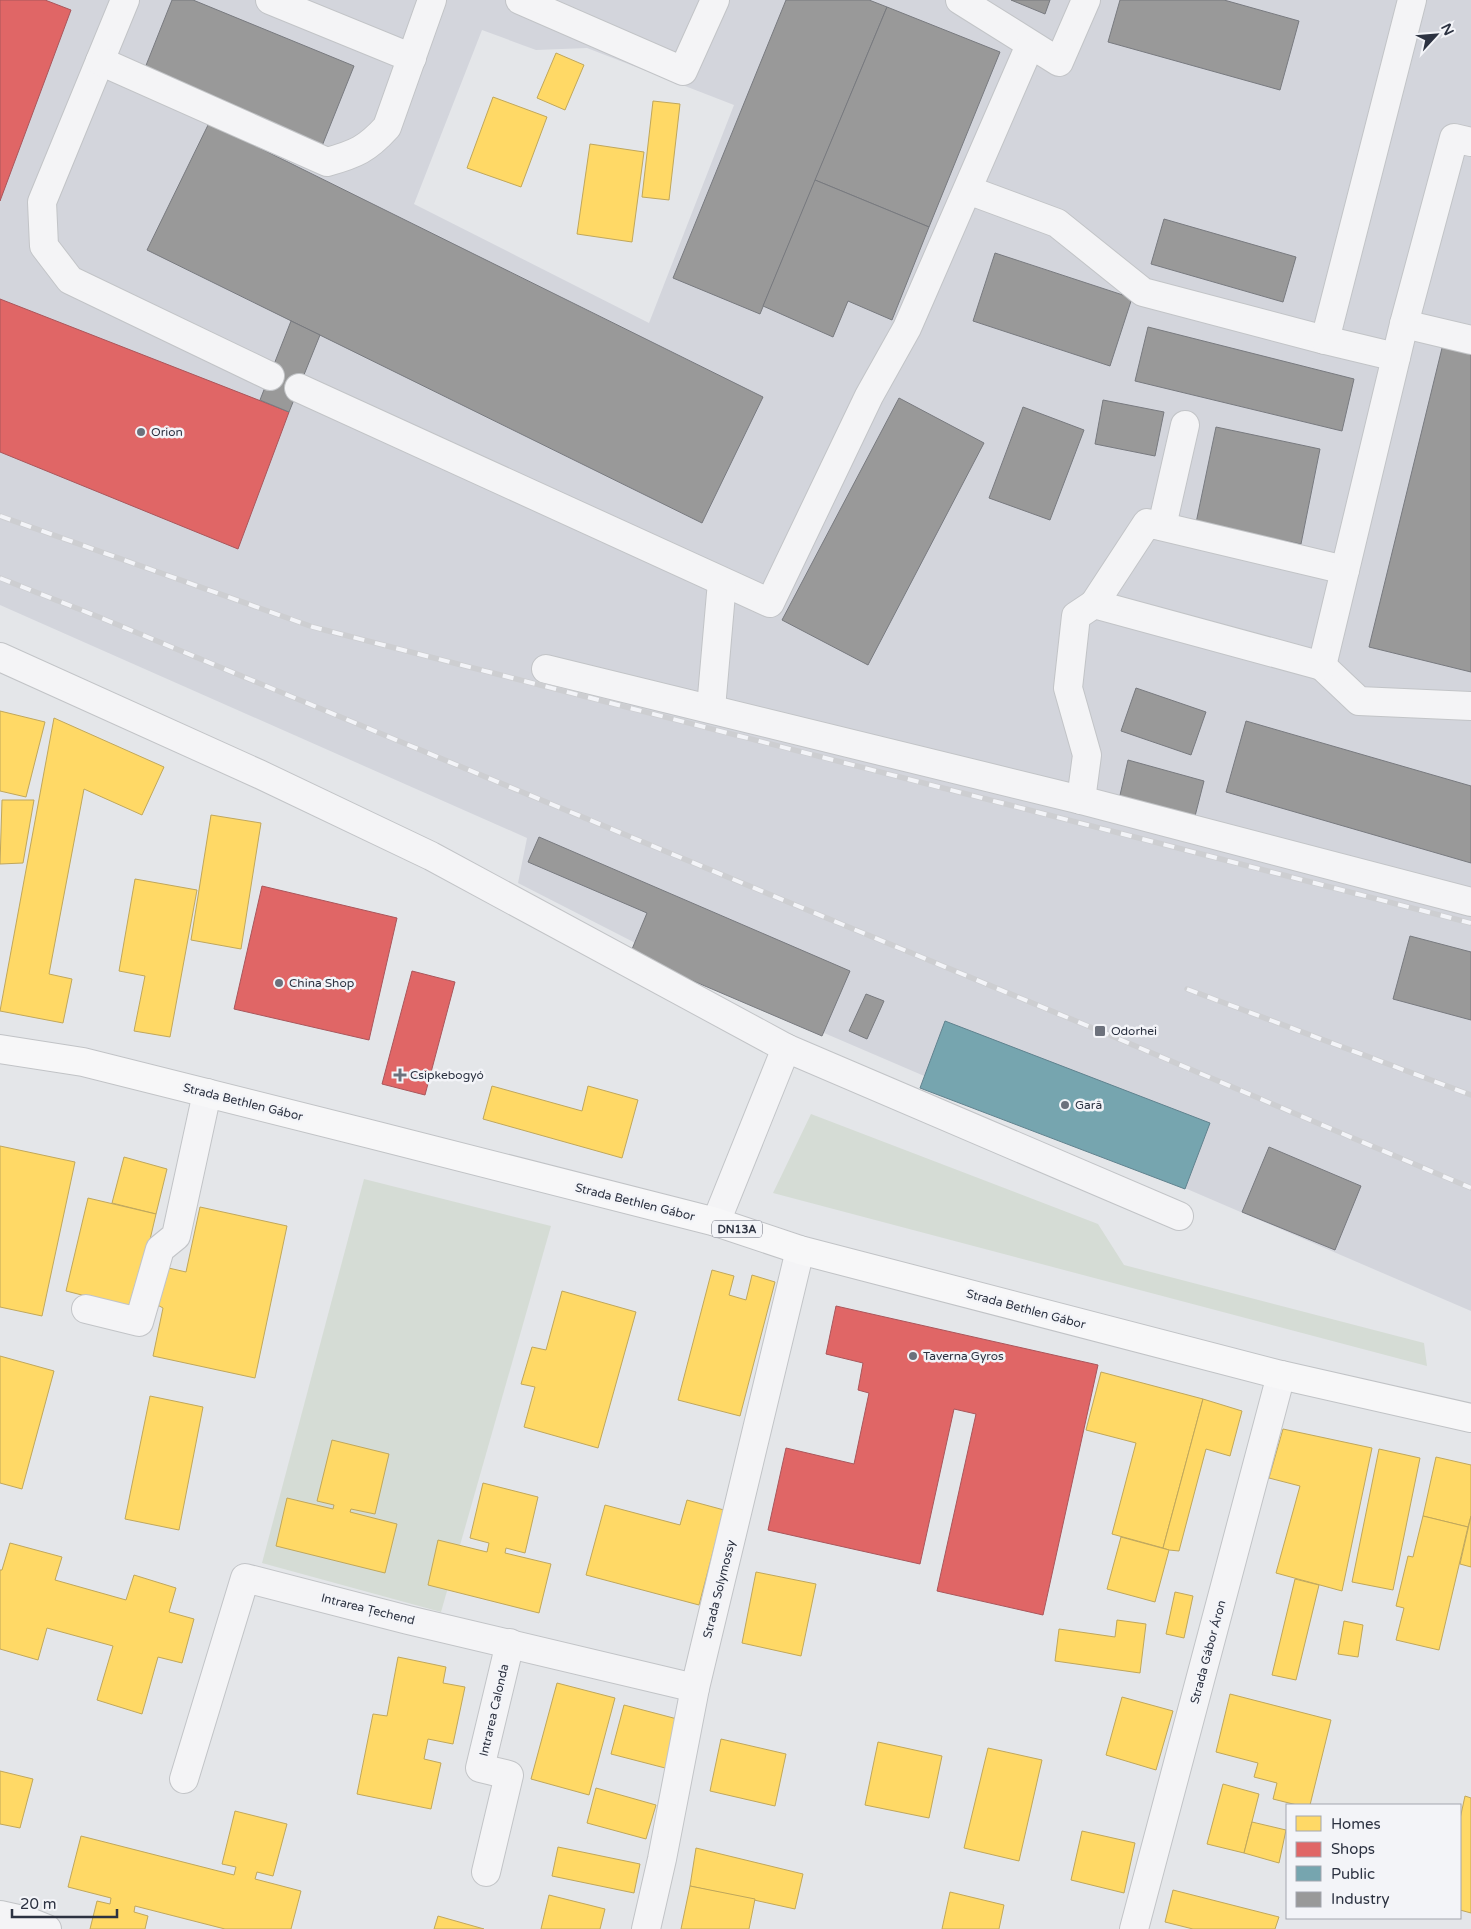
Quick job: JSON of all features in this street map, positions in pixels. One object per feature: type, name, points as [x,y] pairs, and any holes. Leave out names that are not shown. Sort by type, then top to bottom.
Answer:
[{"type":"main road","name":"Strada Bethlen Gábor","points":[[0,1049],[83,1062],[207,1093],[716,1222],[800,1250],[1281,1375],[1471,1418]]},
{"type":"street","points":[[126,0],[42,202],[44,246],[70,280],[270,376]]},
{"type":"street","points":[[270,0],[412,58]]},
{"type":"street","points":[[100,61],[327,162],[353,155],[373,142],[387,127],[432,0]]},
{"type":"street","points":[[520,0],[684,71],[715,0]]},
{"type":"street","points":[[960,0],[1059,62],[1086,0]]},
{"type":"street","points":[[1325,340],[1412,0]]},
{"type":"street","points":[[299,388],[770,603],[869,396],[907,328],[1030,45]]},
{"type":"street","points":[[1322,666],[1404,324],[1454,138],[1471,142]]},
{"type":"street","points":[[968,190],[1057,223],[1143,292],[1396,357]]},
{"type":"street","points":[[1404,324],[1471,340]]},
{"type":"street","points":[[1162,526],[1185,425]]},
{"type":"street","points":[[1081,800],[1087,755],[1068,688],[1076,616],[1094,604],[1147,523],[1345,570]]},
{"type":"street","points":[[711,708],[722,582]]},
{"type":"street","points":[[1094,604],[1322,666],[1359,701],[1471,706]]},
{"type":"street","points":[[0,657],[259,774],[431,856],[786,1048],[1179,1216]]},
{"type":"street","points":[[546,669],[1081,800],[1471,902]]},
{"type":"street","points":[[716,1222],[786,1048]]},
{"type":"street","points":[[86,1309],[139,1322],[160,1248],[176,1236],[207,1093]]},
{"type":"street","name":"Strada Solymossy","points":[[646,1929],[662,1859],[695,1688],[800,1250]]},
{"type":"street","name":"Strada Gábor Áron","points":[[1134,1929],[1281,1375]]},
{"type":"street","name":"Intrarea Țechend","points":[[184,1779],[245,1578],[408,1620],[510,1642],[695,1688]]},
{"type":"street","name":"Intrarea Calonda","points":[[486,1872],[509,1776],[480,1768],[510,1642]]},
{"type":"street","points":[[0,1915],[27,1921],[47,1929]]},
{"type":"shaded area","points":[[0,0],[1471,0],[1471,1311],[745,999],[518,883],[527,838],[0,605]],"holes":[[[482,30],[536,50],[587,48],[734,105],[649,323],[414,204]]]},
{"type":"shaded area","points":[[811,1114],[1098,1224],[1124,1265],[1424,1343],[1427,1366],[773,1193]]},
{"type":"shaded area","points":[[364,1179],[551,1226],[441,1612],[262,1563]]},
{"type":"building: Homes","points":[[556,53],[584,65],[565,110],[537,98]]},
{"type":"building: Homes","points":[[493,97],[547,117],[521,187],[467,168]]},
{"type":"building: Homes","points":[[653,101],[680,104],[669,200],[642,197]]},
{"type":"building: Homes","points":[[590,144],[644,152],[632,242],[577,234]]},
{"type":"building: Homes","points":[[0,711],[45,722],[26,797],[0,791]]},
{"type":"building: Homes","points":[[54,718],[164,767],[142,815],[84,789],[49,974],[72,979],[63,1023],[0,1011]]},
{"type":"building: Homes","points":[[2,800],[34,800],[23,863],[0,864]]},
{"type":"building: Homes","points":[[211,815],[261,823],[241,949],[191,940]]},
{"type":"building: Homes","points":[[135,879],[197,890],[170,1037],[134,1031],[145,976],[119,971]]},
{"type":"building: Homes","points":[[492,1086],[582,1111],[588,1086],[638,1100],[622,1158],[483,1119]]},
{"type":"building: Homes","points":[[0,1146],[75,1162],[42,1316],[0,1307]]},
{"type":"building: Homes","points":[[124,1157],[167,1169],[156,1214],[112,1203]]},
{"type":"building: Homes","points":[[88,1198],[156,1214],[134,1308],[66,1291]]},
{"type":"building: Homes","points":[[200,1207],[287,1226],[255,1378],[153,1356],[163,1308],[152,1302],[160,1266],[186,1272]]},
{"type":"building: Homes","points":[[712,1270],[734,1276],[729,1295],[746,1300],[752,1275],[775,1282],[740,1416],[678,1400]]},
{"type":"building: Homes","points":[[562,1291],[636,1312],[598,1448],[524,1427],[535,1387],[521,1384],[532,1347],[546,1350]]},
{"type":"building: Homes","points":[[0,1356],[54,1371],[22,1489],[0,1483]]},
{"type":"building: Homes","points":[[1101,1372],[1203,1399],[1163,1548],[1112,1534],[1136,1443],[1086,1430]]},
{"type":"building: Homes","points":[[150,1396],[203,1407],[179,1530],[125,1519]]},
{"type":"building: Homes","points":[[1203,1399],[1242,1411],[1230,1456],[1206,1449],[1179,1551],[1169,1550],[1163,1548]]},
{"type":"building: Homes","points":[[1283,1429],[1372,1448],[1342,1591],[1276,1573],[1300,1486],[1269,1478]]},
{"type":"building: Homes","points":[[332,1440],[389,1454],[375,1514],[351,1509],[350,1512],[397,1524],[385,1573],[276,1546],[287,1498],[333,1509],[334,1505],[317,1501]]},
{"type":"building: Homes","points":[[1379,1449],[1420,1458],[1393,1590],[1352,1582]]},
{"type":"building: Homes","points":[[1436,1457],[1471,1465],[1471,1516],[1468,1527],[1423,1516]]},
{"type":"building: Homes","points":[[483,1483],[538,1497],[525,1553],[506,1548],[505,1553],[551,1564],[539,1613],[428,1585],[438,1540],[487,1552],[489,1543],[470,1538]]},
{"type":"building: Homes","points":[[687,1500],[724,1510],[699,1605],[586,1575],[605,1505],[680,1525]]},
{"type":"building: Homes","points":[[1423,1516],[1468,1527],[1439,1650],[1396,1640],[1404,1608],[1396,1606],[1408,1556],[1413,1557]]},
{"type":"building: Homes","points":[[1471,1516],[1471,1567],[1460,1564]]},
{"type":"building: Homes","points":[[1121,1537],[1169,1550],[1155,1602],[1107,1589]]},
{"type":"building: Homes","points":[[10,1543],[62,1557],[55,1580],[126,1600],[134,1575],[176,1588],[169,1612],[194,1619],[182,1663],[158,1657],[142,1714],[97,1700],[113,1646],[47,1628],[38,1660],[0,1649],[0,1570],[2,1570]]},
{"type":"building: Homes","points":[[756,1572],[816,1584],[801,1656],[742,1643]]},
{"type":"building: Homes","points":[[1295,1579],[1319,1585],[1296,1680],[1272,1675]]},
{"type":"building: Homes","points":[[1175,1592],[1193,1596],[1184,1638],[1166,1634]]},
{"type":"building: Homes","points":[[1117,1620],[1146,1624],[1140,1673],[1055,1661],[1059,1629],[1115,1637]]},
{"type":"building: Homes","points":[[1344,1621],[1363,1625],[1358,1657],[1338,1654]]},
{"type":"building: Homes","points":[[398,1657],[446,1667],[443,1683],[465,1687],[453,1744],[428,1739],[424,1759],[441,1763],[431,1809],[357,1794],[373,1714],[387,1716]]},
{"type":"building: Homes","points":[[557,1683],[615,1698],[589,1795],[531,1779]]},
{"type":"building: Homes","points":[[1230,1694],[1331,1720],[1310,1804],[1293,1804],[1273,1799],[1277,1783],[1254,1777],[1258,1763],[1216,1752]]},
{"type":"building: Homes","points":[[1122,1697],[1173,1711],[1156,1770],[1106,1755]]},
{"type":"building: Homes","points":[[624,1705],[681,1720],[669,1769],[611,1754]]},
{"type":"building: Homes","points":[[721,1739],[786,1754],[775,1806],[710,1791]]},
{"type":"building: Homes","points":[[878,1742],[942,1756],[929,1818],[865,1805]]},
{"type":"building: Homes","points":[[988,1748],[1042,1760],[1019,1861],[964,1848]]},
{"type":"building: Homes","points":[[0,1771],[33,1779],[20,1828],[0,1824]]},
{"type":"building: Homes","points":[[1223,1784],[1259,1794],[1244,1853],[1207,1844]]},
{"type":"building: Homes","points":[[596,1788],[656,1805],[646,1839],[587,1823]]},
{"type":"building: Homes","points":[[1465,1796],[1471,1798],[1471,1913],[1461,1910],[1461,1814]]},
{"type":"building: Homes","points":[[235,1811],[287,1824],[273,1876],[257,1872],[255,1879],[301,1891],[291,1929],[225,1929],[135,1906],[134,1912],[148,1916],[145,1929],[90,1929],[97,1901],[110,1904],[111,1898],[68,1887],[81,1836],[234,1875],[236,1867],[222,1864]]},
{"type":"building: Homes","points":[[1252,1822],[1286,1830],[1279,1863],[1244,1853]]},
{"type":"building: Homes","points":[[1082,1831],[1135,1843],[1124,1893],[1071,1880]]},
{"type":"building: Homes","points":[[558,1847],[640,1864],[634,1893],[552,1876]]},
{"type":"building: Homes","points":[[696,1848],[803,1874],[795,1909],[690,1886]]},
{"type":"building: Homes","points":[[690,1886],[755,1899],[749,1929],[681,1929]]},
{"type":"building: Homes","points":[[1173,1890],[1279,1917],[1275,1929],[1193,1929],[1165,1922]]},
{"type":"building: Homes","points":[[950,1892],[1004,1905],[999,1929],[942,1929]]},
{"type":"building: Homes","points":[[549,1895],[605,1909],[600,1929],[541,1929]]},
{"type":"building: Homes","points":[[438,1916],[484,1929],[434,1929]]},
{"type":"building: Shops","points":[[0,0],[45,0],[71,10],[0,201]]},
{"type":"building: Shops","name":"Orion","points":[[0,299],[289,412],[238,549],[0,452]]},
{"type":"building: Shops","points":[[262,886],[397,918],[369,1040],[234,1009]]},
{"type":"building: Shops","points":[[412,971],[455,982],[425,1095],[382,1084]]},
{"type":"building: Shops","points":[[836,1306],[1098,1365],[1043,1615],[937,1591],[976,1414],[954,1409],[920,1564],[768,1530],[786,1448],[854,1464],[869,1393],[858,1390],[863,1363],[826,1354]]},
{"type":"building: Public","name":"Gară","points":[[945,1021],[1210,1123],[1185,1189],[920,1088]]},
{"type":"building: Industry","points":[[172,0],[193,0],[354,66],[322,146],[143,73]]},
{"type":"building: Industry","points":[[786,0],[869,0],[887,7],[760,314],[673,278]]},
{"type":"building: Industry","points":[[1011,0],[1050,0],[1045,14]]},
{"type":"building: Industry","points":[[1120,0],[1224,0],[1299,21],[1280,90],[1108,42]]},
{"type":"building: Industry","points":[[887,7],[1000,52],[929,227],[815,180]]},
{"type":"building: Industry","points":[[209,123],[763,397],[702,523],[147,250]]},
{"type":"building: Industry","points":[[815,180],[929,227],[892,320],[848,301],[833,337],[763,306]]},
{"type":"building: Industry","points":[[1164,219],[1296,257],[1283,302],[1151,264]]},
{"type":"building: Industry","points":[[995,253],[1132,298],[1110,366],[973,321]]},
{"type":"building: Industry","points":[[291,321],[320,335],[289,412],[260,400]]},
{"type":"building: Industry","points":[[1148,327],[1354,379],[1342,431],[1135,381]]},
{"type":"building: Industry","points":[[1443,344],[1471,351],[1471,672],[1369,647]]},
{"type":"building: Industry","points":[[899,398],[984,443],[868,665],[782,620]]},
{"type":"building: Industry","points":[[1103,400],[1164,412],[1155,456],[1095,444]]},
{"type":"building: Industry","points":[[1023,407],[1084,430],[1050,520],[989,498]]},
{"type":"building: Industry","points":[[1216,427],[1320,449],[1301,544],[1196,523]]},
{"type":"building: Industry","points":[[1136,688],[1206,712],[1191,755],[1121,731]]},
{"type":"building: Industry","points":[[1246,721],[1471,786],[1471,863],[1226,792]]},
{"type":"building: Industry","points":[[1128,760],[1204,781],[1193,824],[1118,804]]},
{"type":"building: Industry","points":[[539,837],[850,971],[822,1036],[630,954],[647,913],[528,862]]},
{"type":"building: Industry","points":[[1410,936],[1471,952],[1471,1020],[1393,999]]},
{"type":"building: Industry","points":[[866,994],[884,1001],[867,1039],[849,1031]]},
{"type":"building: Industry","points":[[1269,1147],[1361,1186],[1335,1250],[1242,1212]]},
{"type":"railway","points":[[0,516],[313,627],[1471,923]]},
{"type":"railway","points":[[0,578],[99,617],[1100,1031],[1471,1188]]},
{"type":"railway","points":[[1187,989],[1471,1095]]},
{"type":"place","name":"Orion","points":[[141,432]]},
{"type":"place","name":"China Shop","points":[[279,983]]},
{"type":"place","name":"Odorhei","points":[[1100,1031]]},
{"type":"place","name":"Csipkebogyó","points":[[400,1075]]},
{"type":"place","name":"Gară","points":[[1065,1105]]},
{"type":"place","name":"Taverna Gyros","points":[[913,1356]]}]
